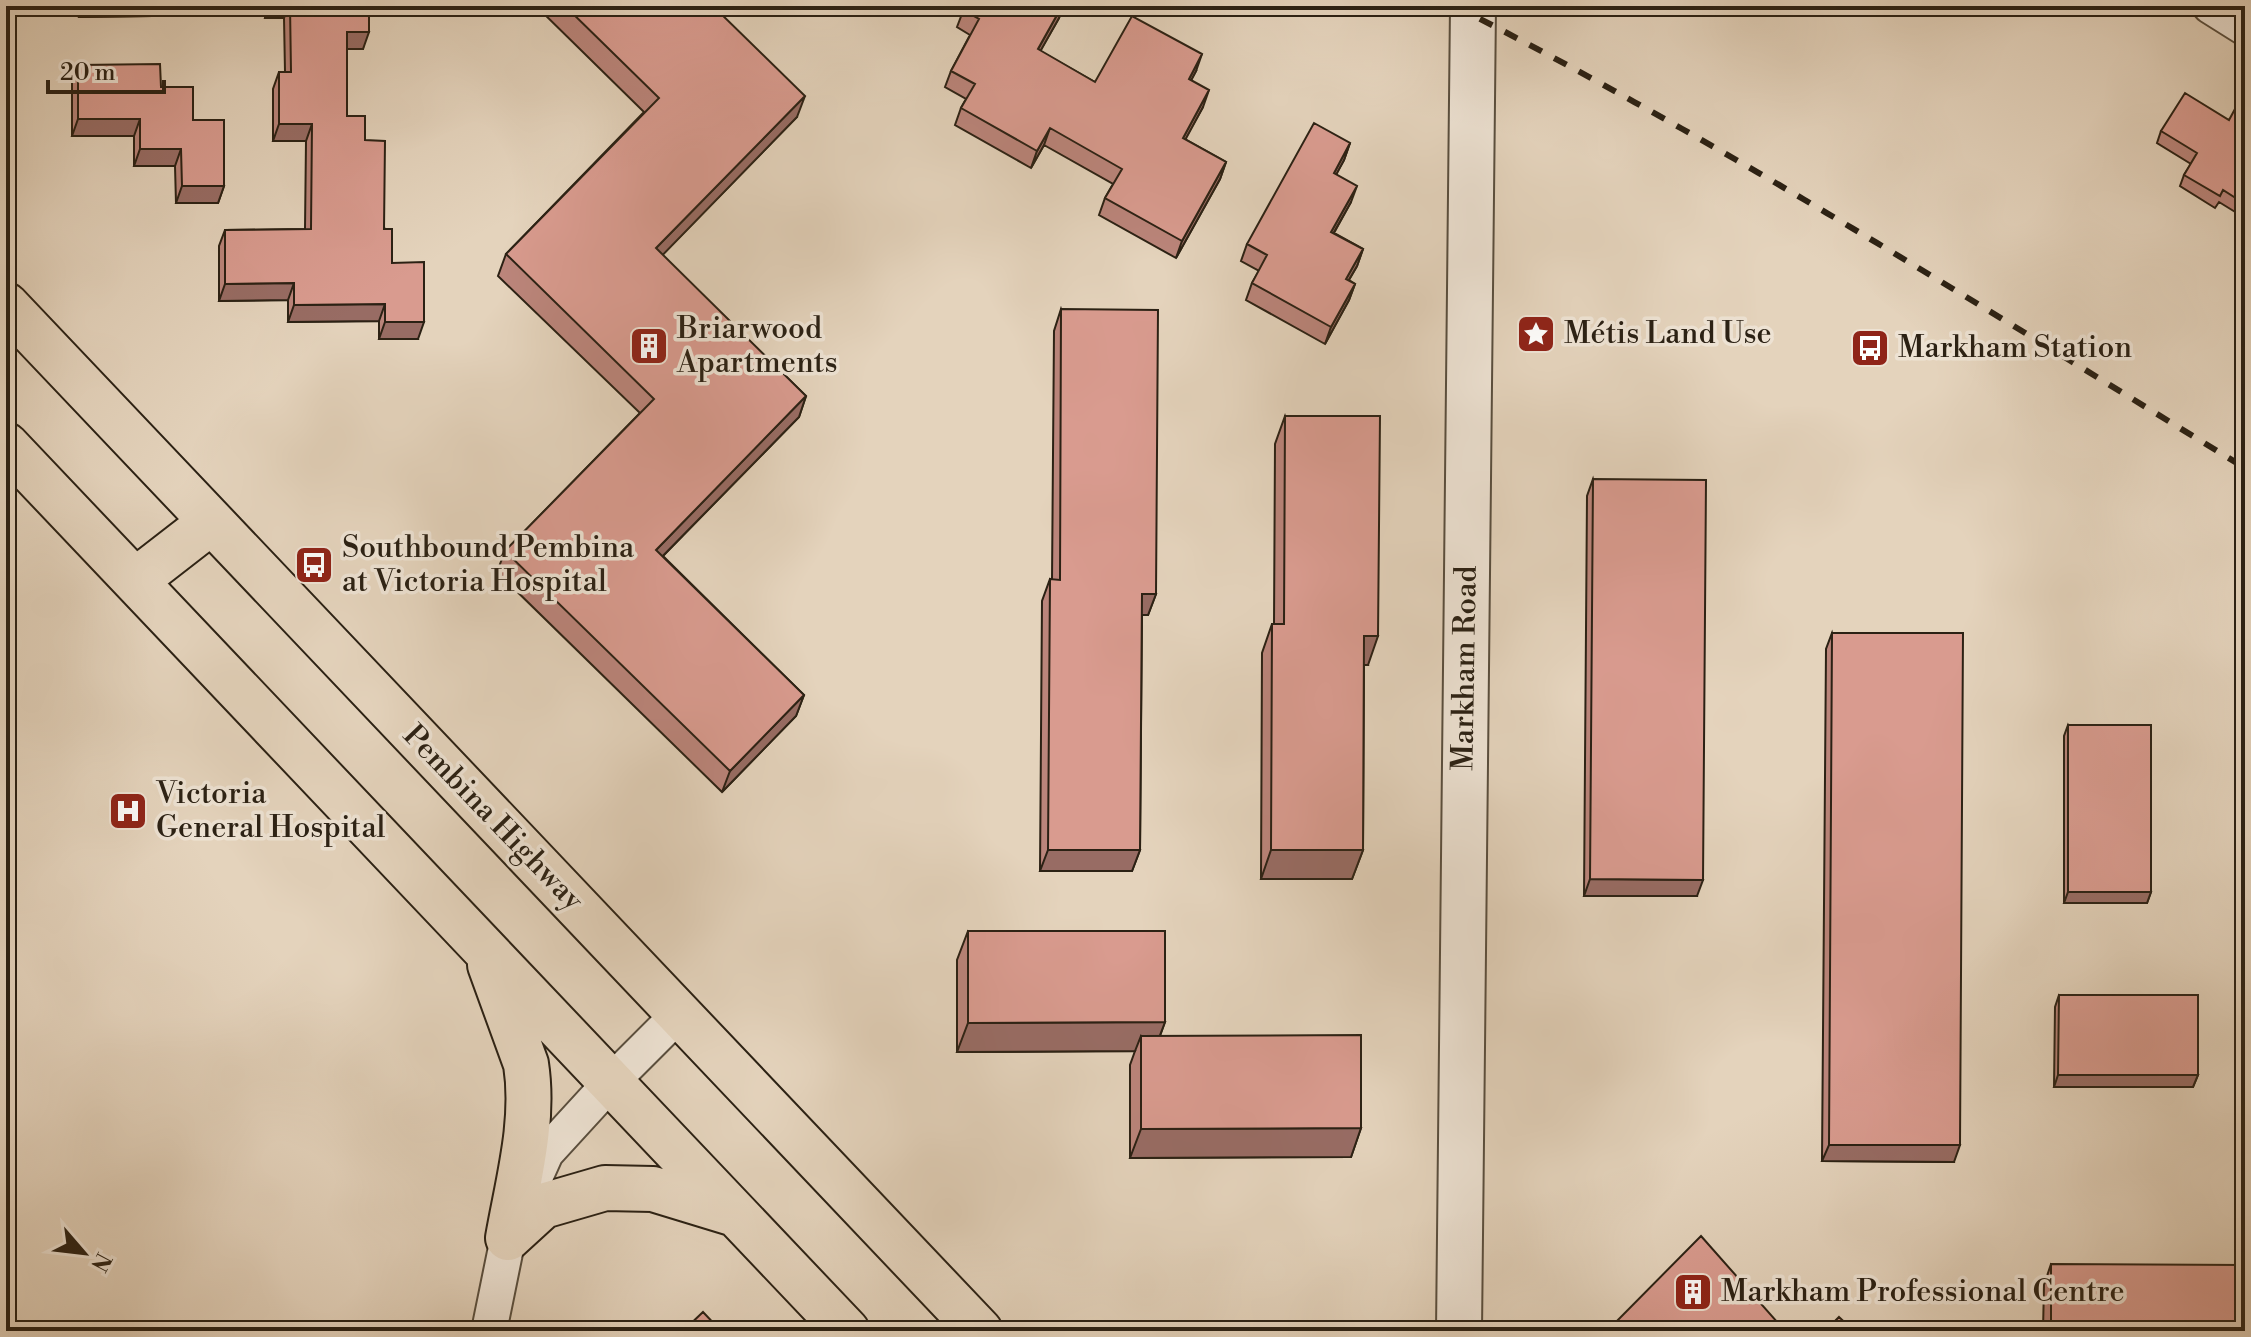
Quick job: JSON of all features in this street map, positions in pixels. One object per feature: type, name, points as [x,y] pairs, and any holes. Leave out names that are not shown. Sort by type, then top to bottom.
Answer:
[{"type":"main road","name":"Pembina Highway","points":[[6,305],[980,1331]]},
{"type":"main road","points":[[6,445],[847,1331]]},
{"type":"main road","points":[[135,581],[211,522]]},
{"type":"main road","points":[[484,948],[529,1079],[530,1112],[508,1238]]},
{"type":"main road","points":[[508,1238],[543,1206],[605,1188],[653,1189],[736,1214]]},
{"type":"street","name":"Markham Road","points":[[1459,1331],[1473,6]]},
{"type":"street","points":[[2210,6],[2245,28]]},
{"type":"street","points":[[489,1331],[508,1238],[546,1153],[678,1015]]},
{"type":"building","points":[[290,6],[369,6],[369,32],[347,32],[347,116],[365,116],[365,140],[385,141],[384,229],[392,229],[392,263],[424,262],[424,322],[385,322],[385,304],[294,305],[294,283],[225,284],[225,230],[311,229],[312,124],[279,124],[279,72],[291,72]]},
{"type":"building","name":"Briarwood Apartments","points":[[565,6],[713,6],[805,96],[656,248],[806,396],[656,550],[804,695],[730,771],[505,551],[654,399],[506,254],[659,98]]},
{"type":"building","points":[[965,6],[1062,6],[1038,49],[1095,82],[1132,16],[1202,54],[1189,79],[1209,90],[1183,138],[1226,162],[1182,241],[1105,198],[1122,169],[1050,128],[1037,151],[961,108],[975,84],[951,71],[979,19],[963,10]]},
{"type":"building","points":[[160,64],[161,87],[193,87],[193,120],[224,120],[224,186],[182,186],[181,149],[140,149],[140,119],[78,119],[78,65]]},
{"type":"building","points":[[2185,93],[2229,120],[2235,109],[2245,115],[2245,204],[2223,190],[2220,196],[2184,175],[2197,153],[2161,131]]},
{"type":"building","points":[[1314,123],[1350,143],[1334,173],[1357,186],[1331,232],[1363,249],[1346,279],[1355,284],[1331,327],[1252,283],[1267,255],[1247,244]]},
{"type":"building","points":[[1061,309],[1158,310],[1156,594],[1142,594],[1140,850],[1048,850],[1050,579],[1060,580]]},
{"type":"building","points":[[1285,416],[1380,416],[1378,636],[1364,636],[1363,850],[1271,850],[1272,624],[1284,624]]},
{"type":"building","points":[[1593,479],[1706,480],[1703,880],[1590,879]]},
{"type":"building","points":[[1832,633],[1963,633],[1960,1145],[1829,1145]]},
{"type":"building","points":[[2068,725],[2151,725],[2151,892],[2068,892]]},
{"type":"building","points":[[968,931],[1165,931],[1165,1022],[968,1023]]},
{"type":"building","points":[[2059,995],[2198,995],[2198,1075],[2058,1075]]},
{"type":"building","points":[[1361,1035],[1361,1128],[1141,1129],[1141,1036]]},
{"type":"building","name":"Markham Professional Centre","points":[[1701,1236],[1785,1331],[1609,1331],[1608,1330]]},
{"type":"building","points":[[2051,1264],[2245,1265],[2245,1331],[2051,1331]]},
{"type":"building","points":[[703,1312],[721,1331],[683,1331]]},
{"type":"building","points":[[1839,1317],[1854,1331],[1825,1331]]},
{"type":"building","points":[[74,1328],[196,1330],[74,1331]]},
{"type":"railway","points":[[1455,6],[1756,171],[2245,468]]},
{"type":"place","name":"Métis Land Use","points":[[1536,334]]},
{"type":"place","name":"Briarwood Apartments","points":[[649,346]]},
{"type":"place","name":"Markham Station","points":[[1870,348]]},
{"type":"place","name":"Southbound Pembina at Victoria Hospital","points":[[314,565]]},
{"type":"place","name":"Victoria General Hospital","points":[[128,811]]},
{"type":"place","name":"Markham Professional Centre","points":[[1693,1292]]}]
